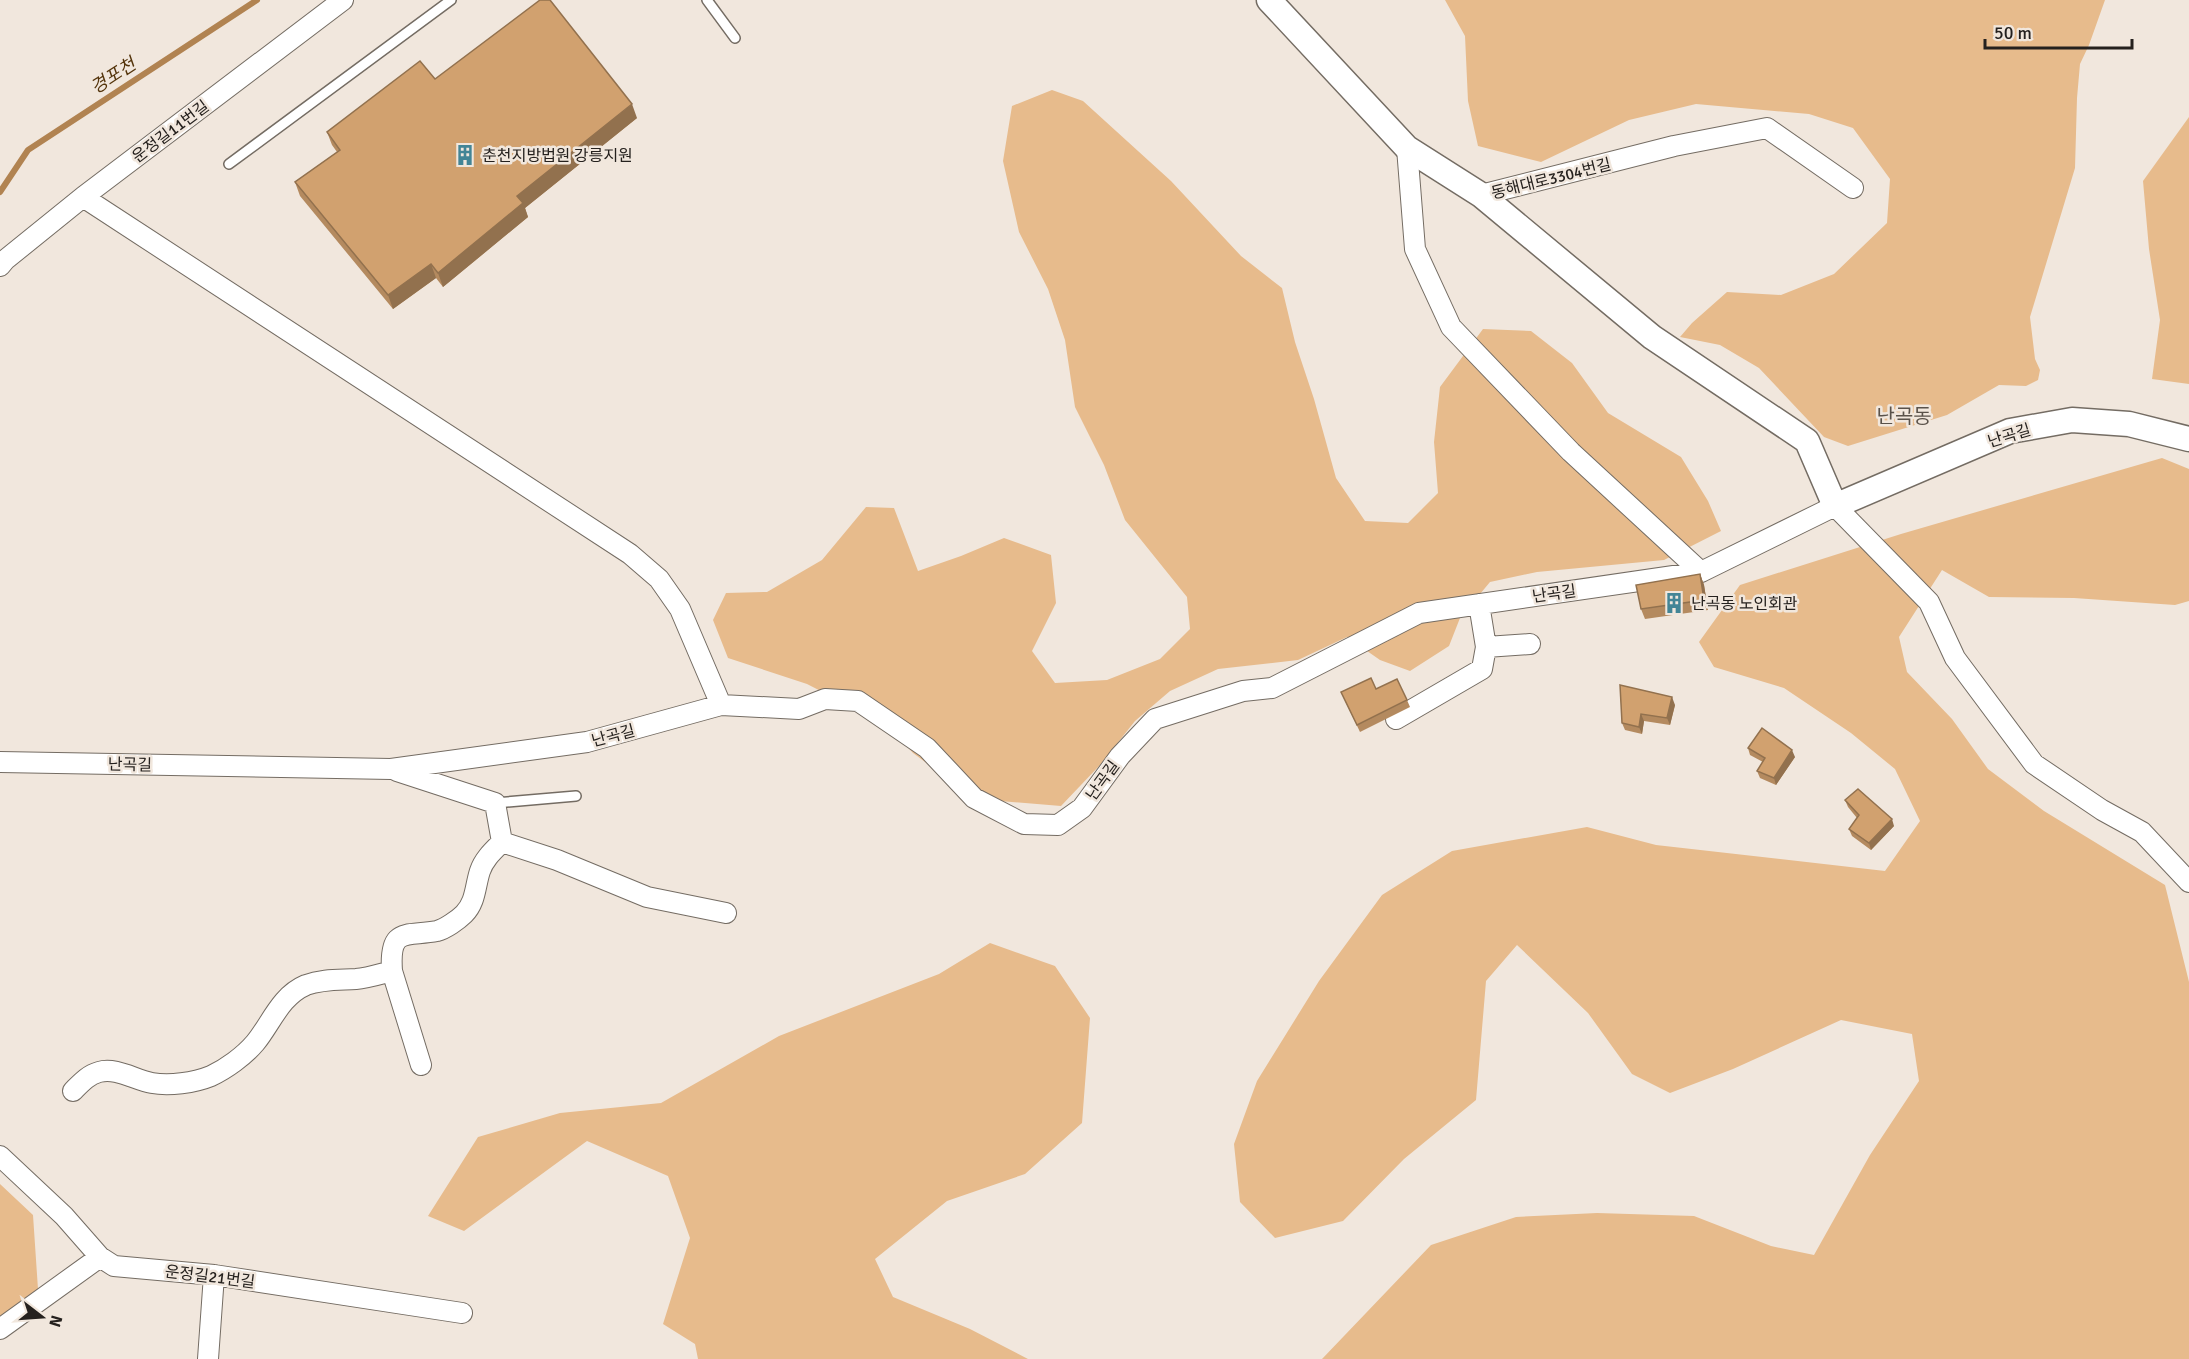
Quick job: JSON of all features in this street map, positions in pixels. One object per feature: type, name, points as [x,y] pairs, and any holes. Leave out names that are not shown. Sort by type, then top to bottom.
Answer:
[{"type":"street","name":"운정길11번길","points":[[0,266],[83,197],[344,0]]},
{"type":"street","name":"동해대로3304번길","points":[[1269,0],[1407,148],[1481,195],[1674,146],[1767,128],[1853,188]]},
{"type":"street","points":[[1407,148],[1415,249],[1451,327],[1571,452],[1701,572]]},
{"type":"street","points":[[1481,195],[1652,337],[1807,441],[1835,506],[1929,602],[1955,658],[2034,764],[2102,810],[2142,832],[2189,882]]},
{"type":"street","points":[[83,197],[630,554],[659,579],[680,609],[721,705]]},
{"type":"street","name":"난곡길","points":[[0,762],[391,769],[587,742],[721,705],[799,709],[825,699],[858,701],[927,748],[974,798],[1024,824],[1058,825],[1082,808],[1120,756],[1155,719],[1243,691],[1272,688],[1419,613],[1701,572],[1835,506],[2010,431],[2072,420],[2129,424],[2189,439]]},
{"type":"street","points":[[1396,719],[1482,669],[1486,647],[1479,604]]},
{"type":"street","points":[[1486,647],[1530,644]]},
{"type":"street","points":[[391,769],[495,803],[502,842]]},
{"type":"street","points":[[502,842],[557,860],[647,897],[726,913]]},
{"type":"street","points":[[421,1065],[392,971],[391,959],[395,943],[402,935],[439,931],[464,915],[472,904],[480,871],[487,857],[502,842]]},
{"type":"street","points":[[73,1091],[86,1078],[100,1072],[115,1072],[152,1083],[176,1084],[210,1076],[239,1058],[255,1042],[272,1016],[289,997],[305,986],[392,971]]},
{"type":"street","name":"운정길21번길","points":[[0,1156],[64,1216],[100,1257],[114,1266],[214,1275],[462,1313]]},
{"type":"street","points":[[0,1329],[100,1257]]},
{"type":"street","points":[[208,1359],[214,1275]]},
{"type":"lane","points":[[229,165],[451,0]]},
{"type":"lane","points":[[707,0],[735,38]]},
{"type":"lane","points":[[495,803],[576,796]]},
{"type":"shaded area","points":[[1445,0],[2105,0],[2080,64],[2075,168],[2030,317],[2035,359],[2040,370],[2038,380],[2026,386],[1999,385],[1947,415],[1848,446],[1824,437],[1759,368],[1720,345],[1680,337],[1692,323],[1727,292],[1781,295],[1834,274],[1887,223],[1890,179],[1853,128],[1809,114],[1696,104],[1629,120],[1541,162],[1478,146],[1468,101],[1465,36]]},
{"type":"shaded area","points":[[1052,90],[1083,101],[1171,181],[1241,256],[1282,288],[1295,342],[1336,478],[1365,521],[1408,523],[1438,493],[1434,442],[1440,387],[1483,329],[1531,331],[1572,363],[1608,413],[1681,457],[1708,501],[1721,531],[1664,560],[1537,572],[1490,582],[1460,618],[1449,646],[1410,671],[1380,660],[1347,637],[1298,660],[1218,669],[1170,691],[1135,721],[1100,765],[1061,806],[975,799],[913,753],[887,725],[807,684],[728,658],[713,620],[726,593],[767,592],[822,560],[866,507],[894,508],[918,571],[1004,538],[1051,555],[1056,603],[1032,651],[1055,683],[1107,680],[1160,659],[1190,629],[1187,597],[1125,520],[1104,465],[1075,407],[1065,340],[1048,289],[1019,232],[1003,161],[1012,106]]},
{"type":"shaded area","points":[[2189,117],[2189,384],[2152,379],[2160,320],[2149,249],[2143,181]]},
{"type":"shaded area","points":[[2162,458],[2189,469],[2189,601],[2175,605],[2074,598],[1989,597],[1942,570],[1899,637],[1907,672],[1952,719],[1988,769],[2044,811],[2165,885],[2189,982],[2189,1359],[1322,1359],[1431,1245],[1516,1217],[1597,1213],[1694,1216],[1771,1246],[1814,1255],[1870,1155],[1919,1081],[1912,1034],[1841,1020],[1733,1069],[1670,1093],[1632,1074],[1588,1013],[1517,945],[1486,981],[1476,1100],[1404,1159],[1343,1221],[1275,1238],[1240,1202],[1234,1144],[1257,1081],[1319,981],[1382,895],[1452,851],[1587,827],[1656,845],[1885,871],[1920,821],[1895,769],[1851,733],[1784,688],[1714,667],[1699,642],[1740,585],[1901,534]]},
{"type":"shaded area","points":[[990,943],[1055,966],[1090,1018],[1082,1123],[1025,1174],[947,1201],[875,1259],[893,1297],[970,1329],[1028,1359],[698,1359],[695,1344],[663,1324],[690,1238],[668,1176],[587,1141],[464,1231],[428,1216],[478,1137],[560,1113],[661,1103],[779,1036],[939,974]]},
{"type":"shaded area","points":[[0,1184],[33,1215],[39,1304],[0,1338]]},
{"type":"building","name":"춘천지방법원 강릉지원","points":[[540,0],[550,0],[632,104],[517,196],[523,203],[438,273],[431,264],[388,295],[295,182],[340,150],[327,132],[420,61],[435,79]]},
{"type":"building","points":[[1700,574],[1704,600],[1641,609],[1636,585]]},
{"type":"building","points":[[1371,678],[1376,689],[1397,679],[1407,700],[1357,725],[1341,692]]},
{"type":"building","points":[[1620,685],[1672,697],[1667,718],[1641,714],[1639,727],[1622,723]]},
{"type":"building","points":[[1762,728],[1792,750],[1774,778],[1757,771],[1765,758],[1748,748]]},
{"type":"building","points":[[1858,789],[1892,819],[1869,843],[1849,829],[1859,815],[1845,800]]},
{"type":"waterway","name":"경포천","points":[[0,192],[28,150],[257,0]]},
{"type":"place","name":"춘천지방법원 강릉지원","points":[[465,155]]},
{"type":"place","name":"난곡동 노인회관","points":[[1674,603]]},
{"type":"district","name":"난곡동","points":[[1904,416]]}]
